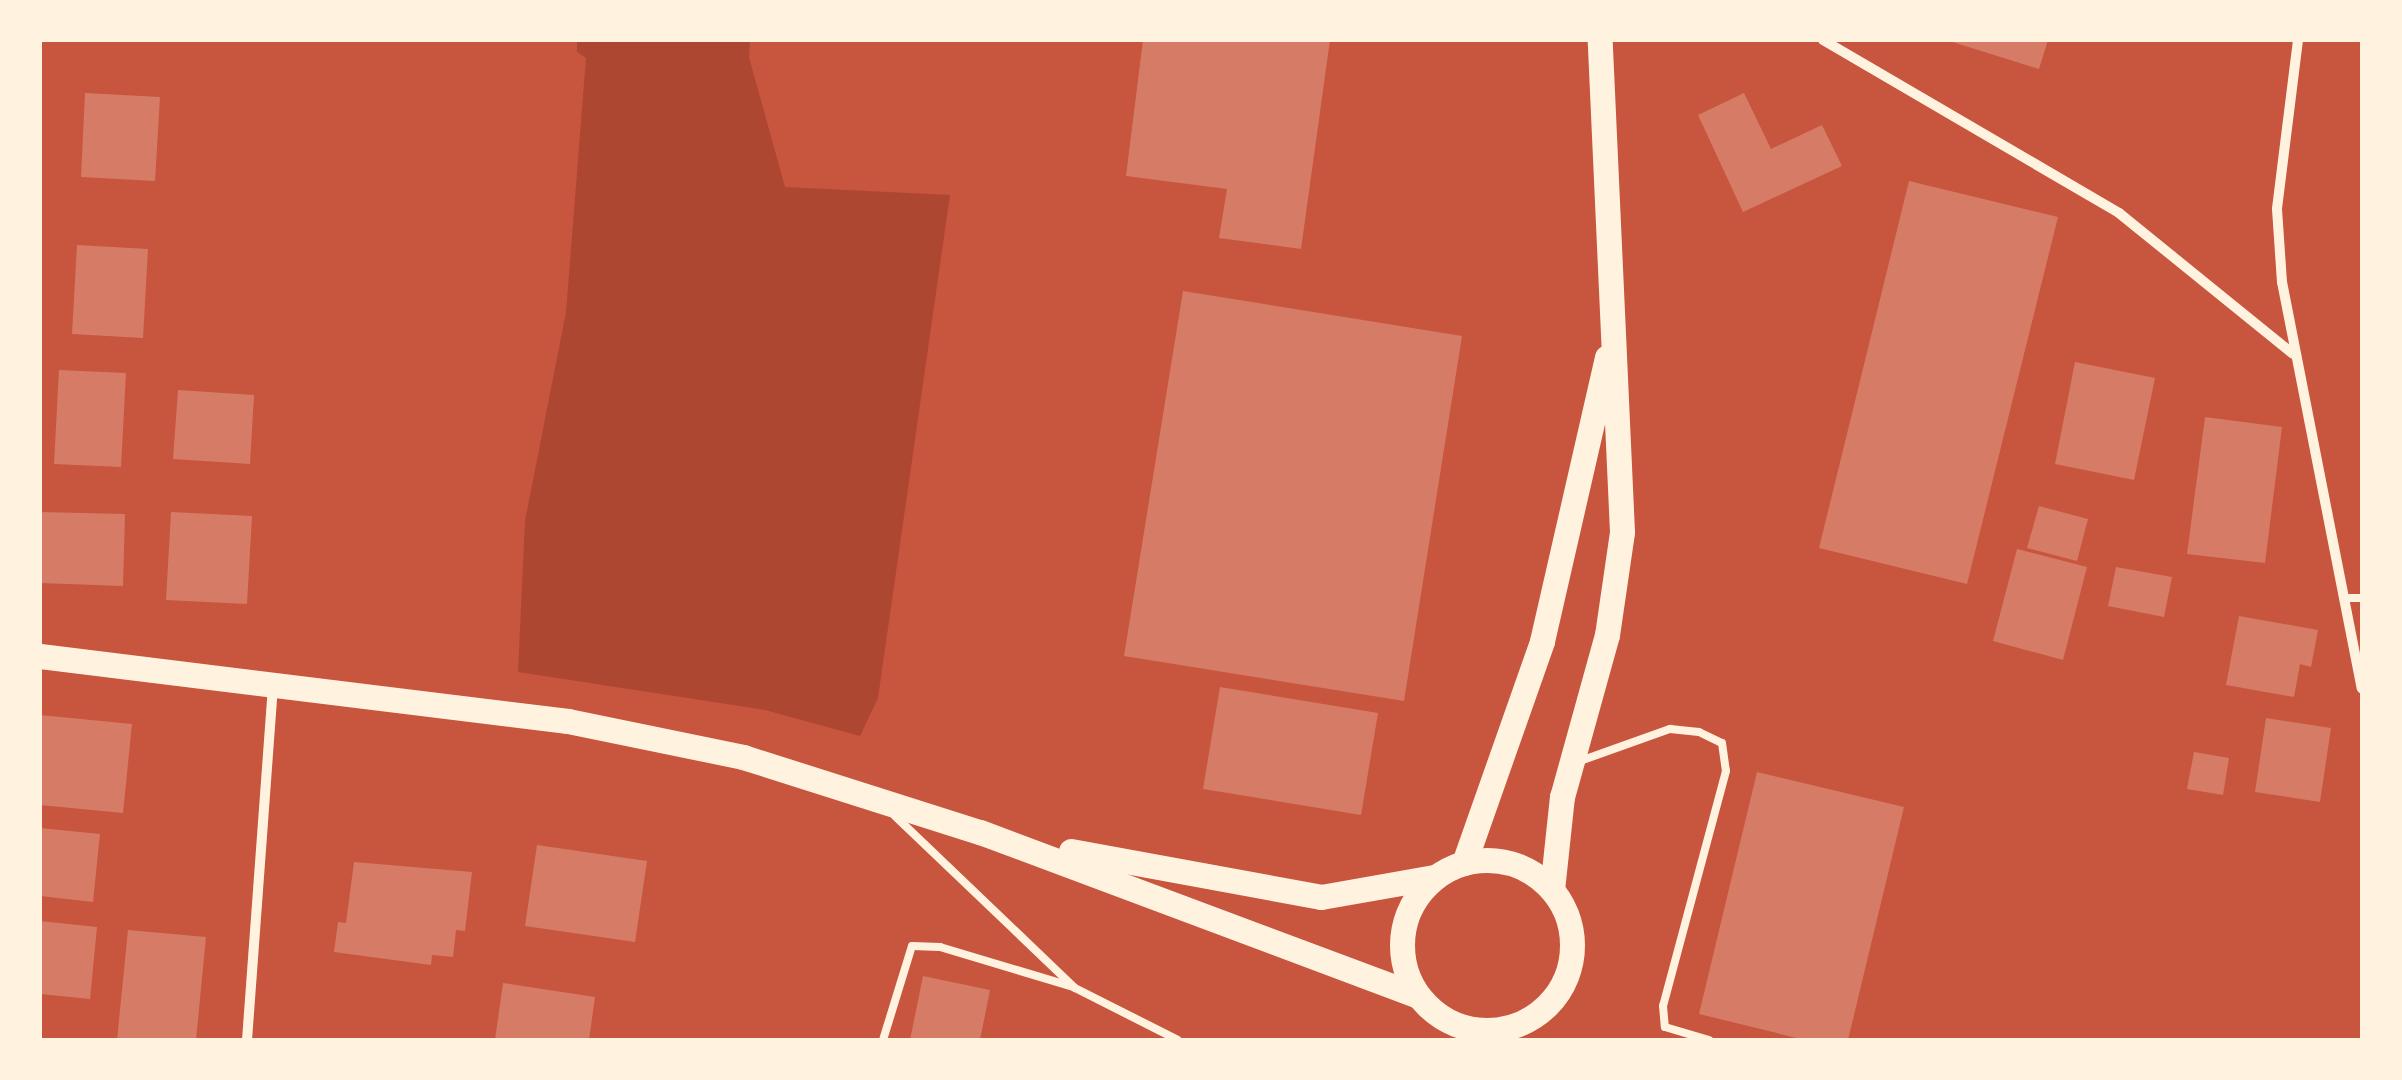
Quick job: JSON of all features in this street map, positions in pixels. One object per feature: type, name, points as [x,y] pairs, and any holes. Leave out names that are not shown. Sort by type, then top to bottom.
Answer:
[{"type":"main road","points":[[1552,890],[1556,829],[1607,635],[1622,532],[1610,342],[1600,40]]},
{"type":"main road","points":[[1464,863],[1542,641],[1610,342]]},
{"type":"main road","points":[[40,656],[568,721],[743,757],[980,832],[1417,995]]},
{"type":"main road","points":[[980,832],[1321,897],[1435,878]]},
{"type":"main road","points":[[1464,863],[1513,864],[1552,890],[1570,925],[1570,964],[1553,1000],[1524,1031],[1449,1031],[1417,995],[1406,972],[1403,933],[1417,896],[1435,878],[1464,863]]},
{"type":"street","points":[[1822,40],[2119,213],[2294,354]]},
{"type":"street","points":[[2298,40],[2278,209],[2294,354],[2362,688]]},
{"type":"street","points":[[247,1040],[273,683]]},
{"type":"lane","points":[[2346,598],[2362,598]]},
{"type":"lane","points":[[1571,764],[1670,730],[1698,732],[1722,744],[1726,771],[1663,1006],[1665,1027],[1709,1040]]},
{"type":"lane","points":[[874,796],[1074,988]]},
{"type":"lane","points":[[883,1040],[912,946],[940,947],[1074,988],[1178,1040]]},
{"type":"shaded area","points":[[577,40],[750,40],[749,57],[785,187],[950,195],[878,698],[860,736],[765,710],[518,672],[525,521],[566,312],[586,58],[577,52]]},
{"type":"building","points":[[1143,40],[1330,40],[1301,249],[1219,238],[1227,189],[1126,176]]},
{"type":"building","points":[[1946,40],[2048,40],[2039,69]]},
{"type":"building","points":[[85,93],[160,97],[155,181],[81,177]]},
{"type":"building","points":[[1744,93],[1771,149],[1822,125],[1842,166],[1743,212],[1698,115]]},
{"type":"building","points":[[1909,181],[2058,217],[1967,584],[1819,548]]},
{"type":"building","points":[[77,245],[148,249],[143,338],[72,334]]},
{"type":"building","points":[[1183,291],[1462,336],[1404,701],[1124,656]]},
{"type":"building","points":[[2075,362],[2155,378],[2134,480],[2055,464]]},
{"type":"building","points":[[59,370],[126,373],[121,467],[54,464]]},
{"type":"building","points":[[178,390],[254,395],[250,464],[173,459]]},
{"type":"building","points":[[2205,417],[2282,427],[2265,563],[2187,554]]},
{"type":"building","points":[[2039,506],[2088,519],[2077,561],[2027,548]]},
{"type":"building","points":[[40,512],[125,514],[123,586],[40,583]]},
{"type":"building","points":[[171,512],[252,516],[247,604],[166,600]]},
{"type":"building","points":[[2017,549],[2087,567],[2063,660],[1993,641]]},
{"type":"building","points":[[2116,567],[2172,577],[2164,617],[2108,606]]},
{"type":"building","points":[[2239,616],[2318,630],[2311,667],[2300,664],[2294,697],[2226,685]]},
{"type":"building","points":[[1220,687],[1378,713],[1361,815],[1203,789]]},
{"type":"building","points":[[40,715],[132,724],[123,813],[40,805]]},
{"type":"building","points":[[2266,718],[2331,728],[2320,802],[2255,792]]},
{"type":"building","points":[[2194,752],[2229,758],[2223,795],[2187,789]]},
{"type":"building","points":[[1757,772],[1904,807],[1848,1040],[1805,1040],[1699,1014]]},
{"type":"building","points":[[40,828],[100,834],[93,902],[40,896]]},
{"type":"building","points":[[537,845],[647,861],[635,942],[525,926]]},
{"type":"building","points":[[354,862],[472,872],[465,931],[456,930],[453,957],[432,955],[431,965],[334,952],[338,922],[346,923]]},
{"type":"building","points":[[40,921],[97,927],[90,999],[40,994]]},
{"type":"building","points":[[128,930],[206,937],[196,1040],[117,1040]]},
{"type":"building","points":[[923,976],[990,990],[980,1040],[910,1040]]},
{"type":"building","points":[[503,983],[595,997],[589,1040],[495,1040]]}]
